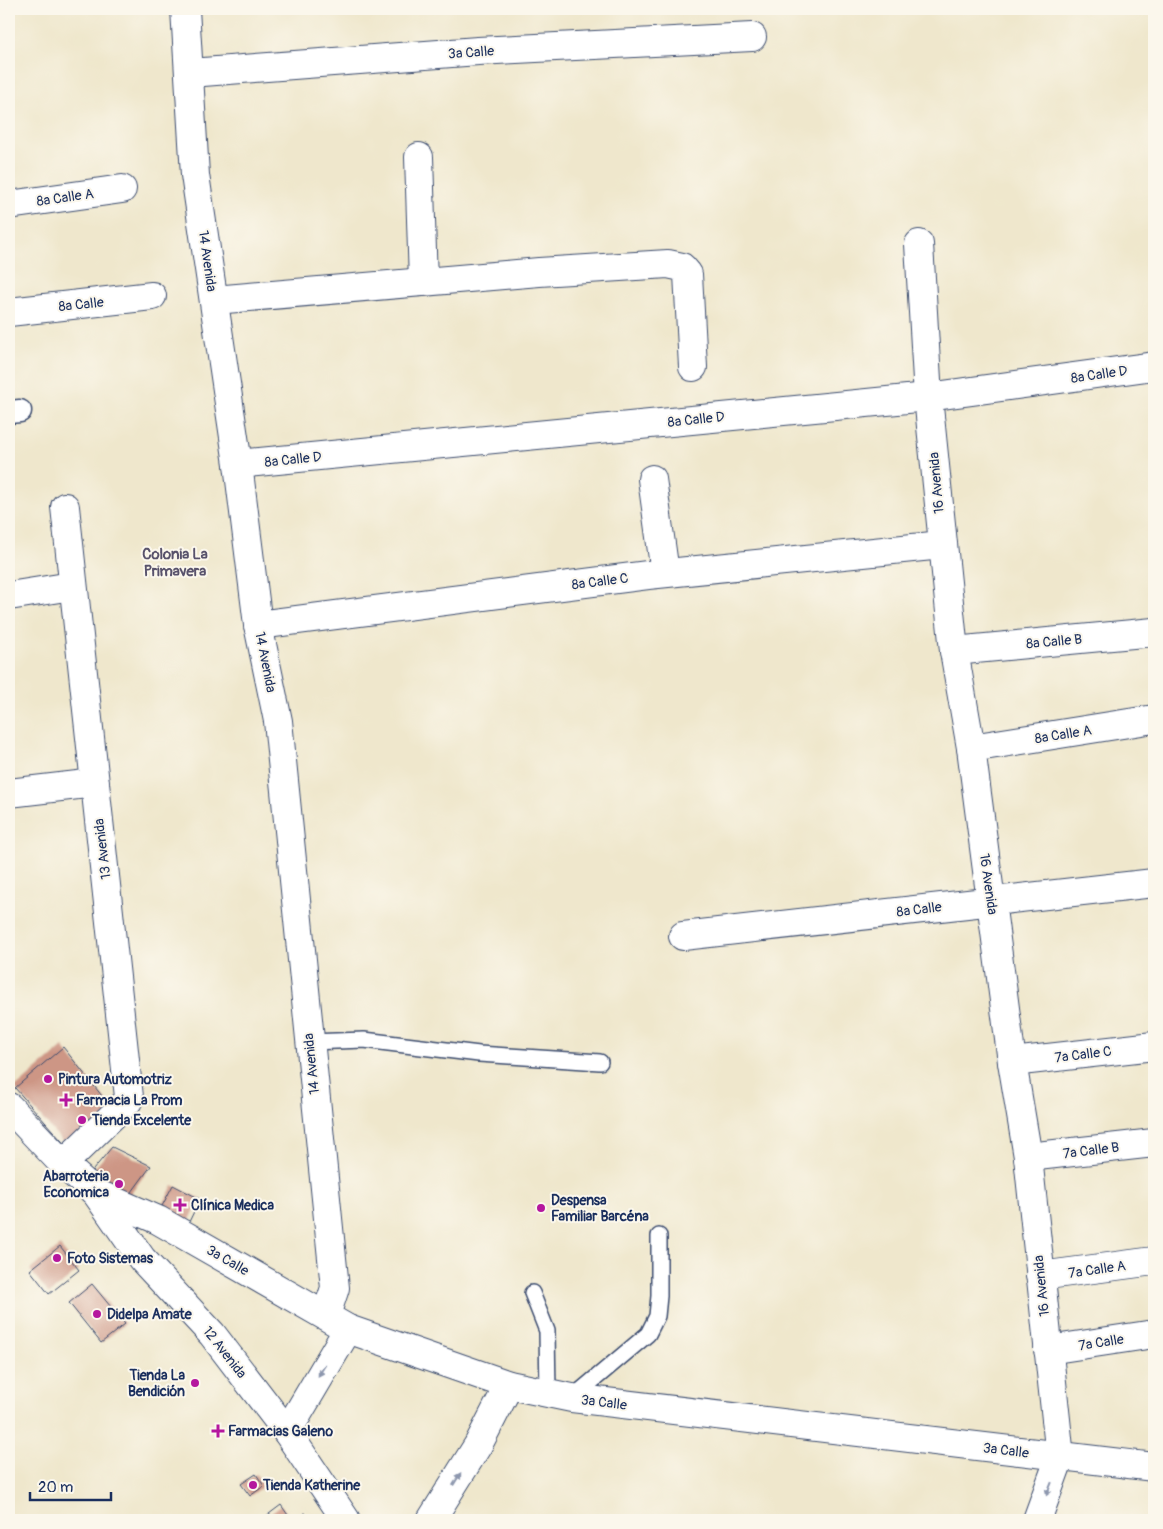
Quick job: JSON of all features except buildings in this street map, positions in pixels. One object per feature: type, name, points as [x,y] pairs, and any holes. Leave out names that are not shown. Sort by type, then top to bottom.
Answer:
[{"type":"street","name":"14 Avenida","points":[[185,9],[196,175],[238,464],[258,625],[278,721],[335,1288],[337,1322],[305,1398],[287,1432]]},
{"type":"street","name":"3a Calle","points":[[190,73],[478,52],[752,37]]},
{"type":"street","points":[[419,157],[423,282]]},
{"type":"street","name":"8a Calle A","points":[[9,205],[122,189]]},
{"type":"street","name":"16 Avenida","points":[[919,244],[928,397],[954,651],[971,748],[1012,1062],[1028,1157],[1060,1457],[1036,1520]]},
{"type":"street","points":[[214,300],[636,265],[668,264],[682,268],[688,274],[693,367]]},
{"type":"street","name":"8a Calle","points":[[9,312],[152,296]]},
{"type":"street","name":"8a Calle D","points":[[238,464],[928,397],[1154,366]]},
{"type":"street","points":[[652,479],[665,573]]},
{"type":"street","name":"13 Avenida","points":[[63,1164],[128,1101],[129,1097],[72,586],[65,507]]},
{"type":"street","name":"8a Calle C","points":[[258,625],[665,573],[942,545]]},
{"type":"street","points":[[9,596],[72,586]]},
{"type":"street","name":"8a Calle B","points":[[954,651],[1154,632]]},
{"type":"street","name":"8a Calle A","points":[[971,748],[1154,719]]},
{"type":"street","points":[[9,793],[95,783]]},
{"type":"street","name":"8a Calle","points":[[683,936],[1154,883]]},
{"type":"street","name":"7a Calle C","points":[[1012,1062],[1154,1046]]},
{"type":"street","name":"12 Avenida","points":[[9,1107],[63,1164],[96,1192],[142,1259],[212,1334],[287,1432],[346,1520]]},
{"type":"street","name":"7a Calle B","points":[[1028,1157],[1154,1143]]},
{"type":"street","name":"3a Calle","points":[[96,1192],[158,1220],[337,1322],[509,1385],[560,1395],[1154,1467]]},
{"type":"street","name":"7a Calle A","points":[[1040,1276],[1154,1261]]},
{"type":"street","name":"7a Calle","points":[[1048,1350],[1154,1334]]},
{"type":"street","points":[[431,1520],[478,1445],[509,1385]]},
{"type":"lane","points":[[309,1042],[364,1040],[479,1054],[600,1062]]},
{"type":"lane","points":[[532,1293],[547,1331],[560,1395],[648,1334],[657,1316],[659,1296],[658,1236]]},
{"type":"place","name":"Pintura Automotriz","points":[[48,1079]]},
{"type":"place","name":"Farmacia La Prom","points":[[66,1100]]},
{"type":"place","name":"Tienda Excelente","points":[[82,1120]]},
{"type":"place","name":"Abarroteria Economica","points":[[119,1184]]},
{"type":"place","name":"Clínica Medica","points":[[180,1205]]},
{"type":"place","name":"Despensa Familiar Barcéna","points":[[541,1208]]},
{"type":"place","name":"Foto Sistemas","points":[[57,1258]]},
{"type":"place","name":"Didelpa Amate","points":[[97,1314]]},
{"type":"place","name":"Tienda La Bendición","points":[[195,1383]]},
{"type":"place","name":"Farmacias Galeno","points":[[218,1431]]},
{"type":"place","name":"Tienda Katherine","points":[[253,1485]]},
{"type":"district","name":"Colonia La Primavera","points":[[175,562]]}]
